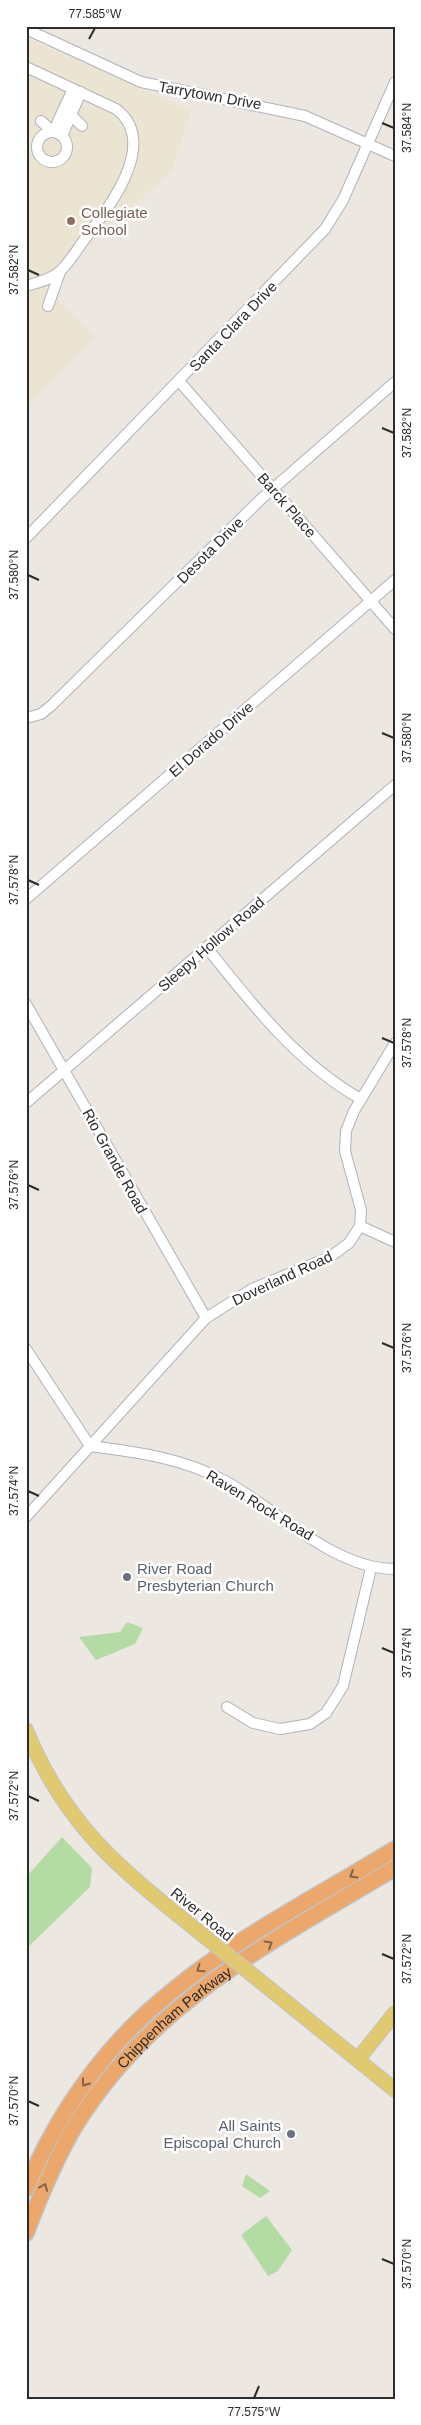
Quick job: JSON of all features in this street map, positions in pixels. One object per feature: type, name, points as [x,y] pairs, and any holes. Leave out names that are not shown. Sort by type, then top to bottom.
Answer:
[{"type":"highway","name":"Chippenham Parkway","points":[[26,2189],[54,2131],[78,2093],[105,2057],[146,2013],[210,1962],[395,1849]]},
{"type":"highway","name":"Chippenham Parkway","points":[[26,2233],[50,2175],[75,2127],[109,2077],[150,2032],[185,2001],[221,1974],[395,1868]]},
{"type":"main road","name":"River Road","points":[[27,1735],[54,1788],[88,1835],[130,1876],[395,2090]]},
{"type":"main road","points":[[358,2059],[395,2013]]},
{"type":"street","name":"Tarrytown Drive","points":[[26,29],[140,82],[163,88],[286,110],[305,116],[395,156]]},
{"type":"street","points":[[26,67],[116,109],[124,116],[132,137],[132,156],[126,177],[116,197],[60,272],[48,306]]},
{"type":"street","name":"Santa Clara Drive","points":[[26,538],[325,229],[343,200],[395,82]]},
{"type":"street","points":[[36,150],[40,137],[57,134],[71,115],[77,91]]},
{"type":"street","points":[[57,134],[77,91]]},
{"type":"street","points":[[71,115],[82,126]]},
{"type":"street","points":[[27,140],[44,161],[58,162],[66,152],[66,143],[41,121]]},
{"type":"street","points":[[26,286],[60,272]]},
{"type":"street","name":"Barck Place","points":[[180,380],[395,629]]},
{"type":"street","name":"Desota Drive","points":[[26,718],[41,714],[52,705],[273,489],[395,382]]},
{"type":"street","name":"El Dorado Drive","points":[[26,899],[395,580]]},
{"type":"street","name":"Sleepy Hollow Road","points":[[26,1103],[395,785]]},
{"type":"street","points":[[207,948],[305,1060],[343,1089],[361,1099]]},
{"type":"street","name":"Rio Grande Road","points":[[26,1004],[206,1318]]},
{"type":"street","points":[[395,1043],[348,1124],[345,1143],[348,1162],[360,1202],[360,1226],[395,1242]]},
{"type":"street","name":"Doverland Road","points":[[26,1517],[206,1318],[252,1289],[340,1251],[349,1243],[360,1226]]},
{"type":"street","points":[[26,1349],[90,1446]]},
{"type":"street","name":"Raven Rock Road","points":[[90,1446],[160,1457],[204,1471],[246,1493],[341,1556],[371,1568],[395,1570]]},
{"type":"street","points":[[228,1707],[253,1723],[280,1729],[310,1724],[326,1713],[343,1686],[371,1568]]},
{"type":"shaded area","name":"Collegiate School","points":[[26,37],[191,111],[172,170],[45,287],[95,338],[26,408]]},
{"type":"green space","points":[[127,1622],[143,1628],[135,1644],[96,1660],[79,1637],[120,1632]]},
{"type":"green space","points":[[62,1837],[92,1868],[90,1887],[26,1949],[26,1877]]},
{"type":"green space","points":[[246,2174],[270,2191],[260,2198],[242,2186]]},
{"type":"green space","points":[[266,2216],[292,2250],[278,2271],[268,2276],[241,2235]]},
{"type":"place","name":"Collegiate School","points":[[71,221]]},
{"type":"place","name":"River Road Presbyterian Church","points":[[127,1577]]},
{"type":"place","name":"All Saints Episcopal Church","points":[[291,2134]]}]
